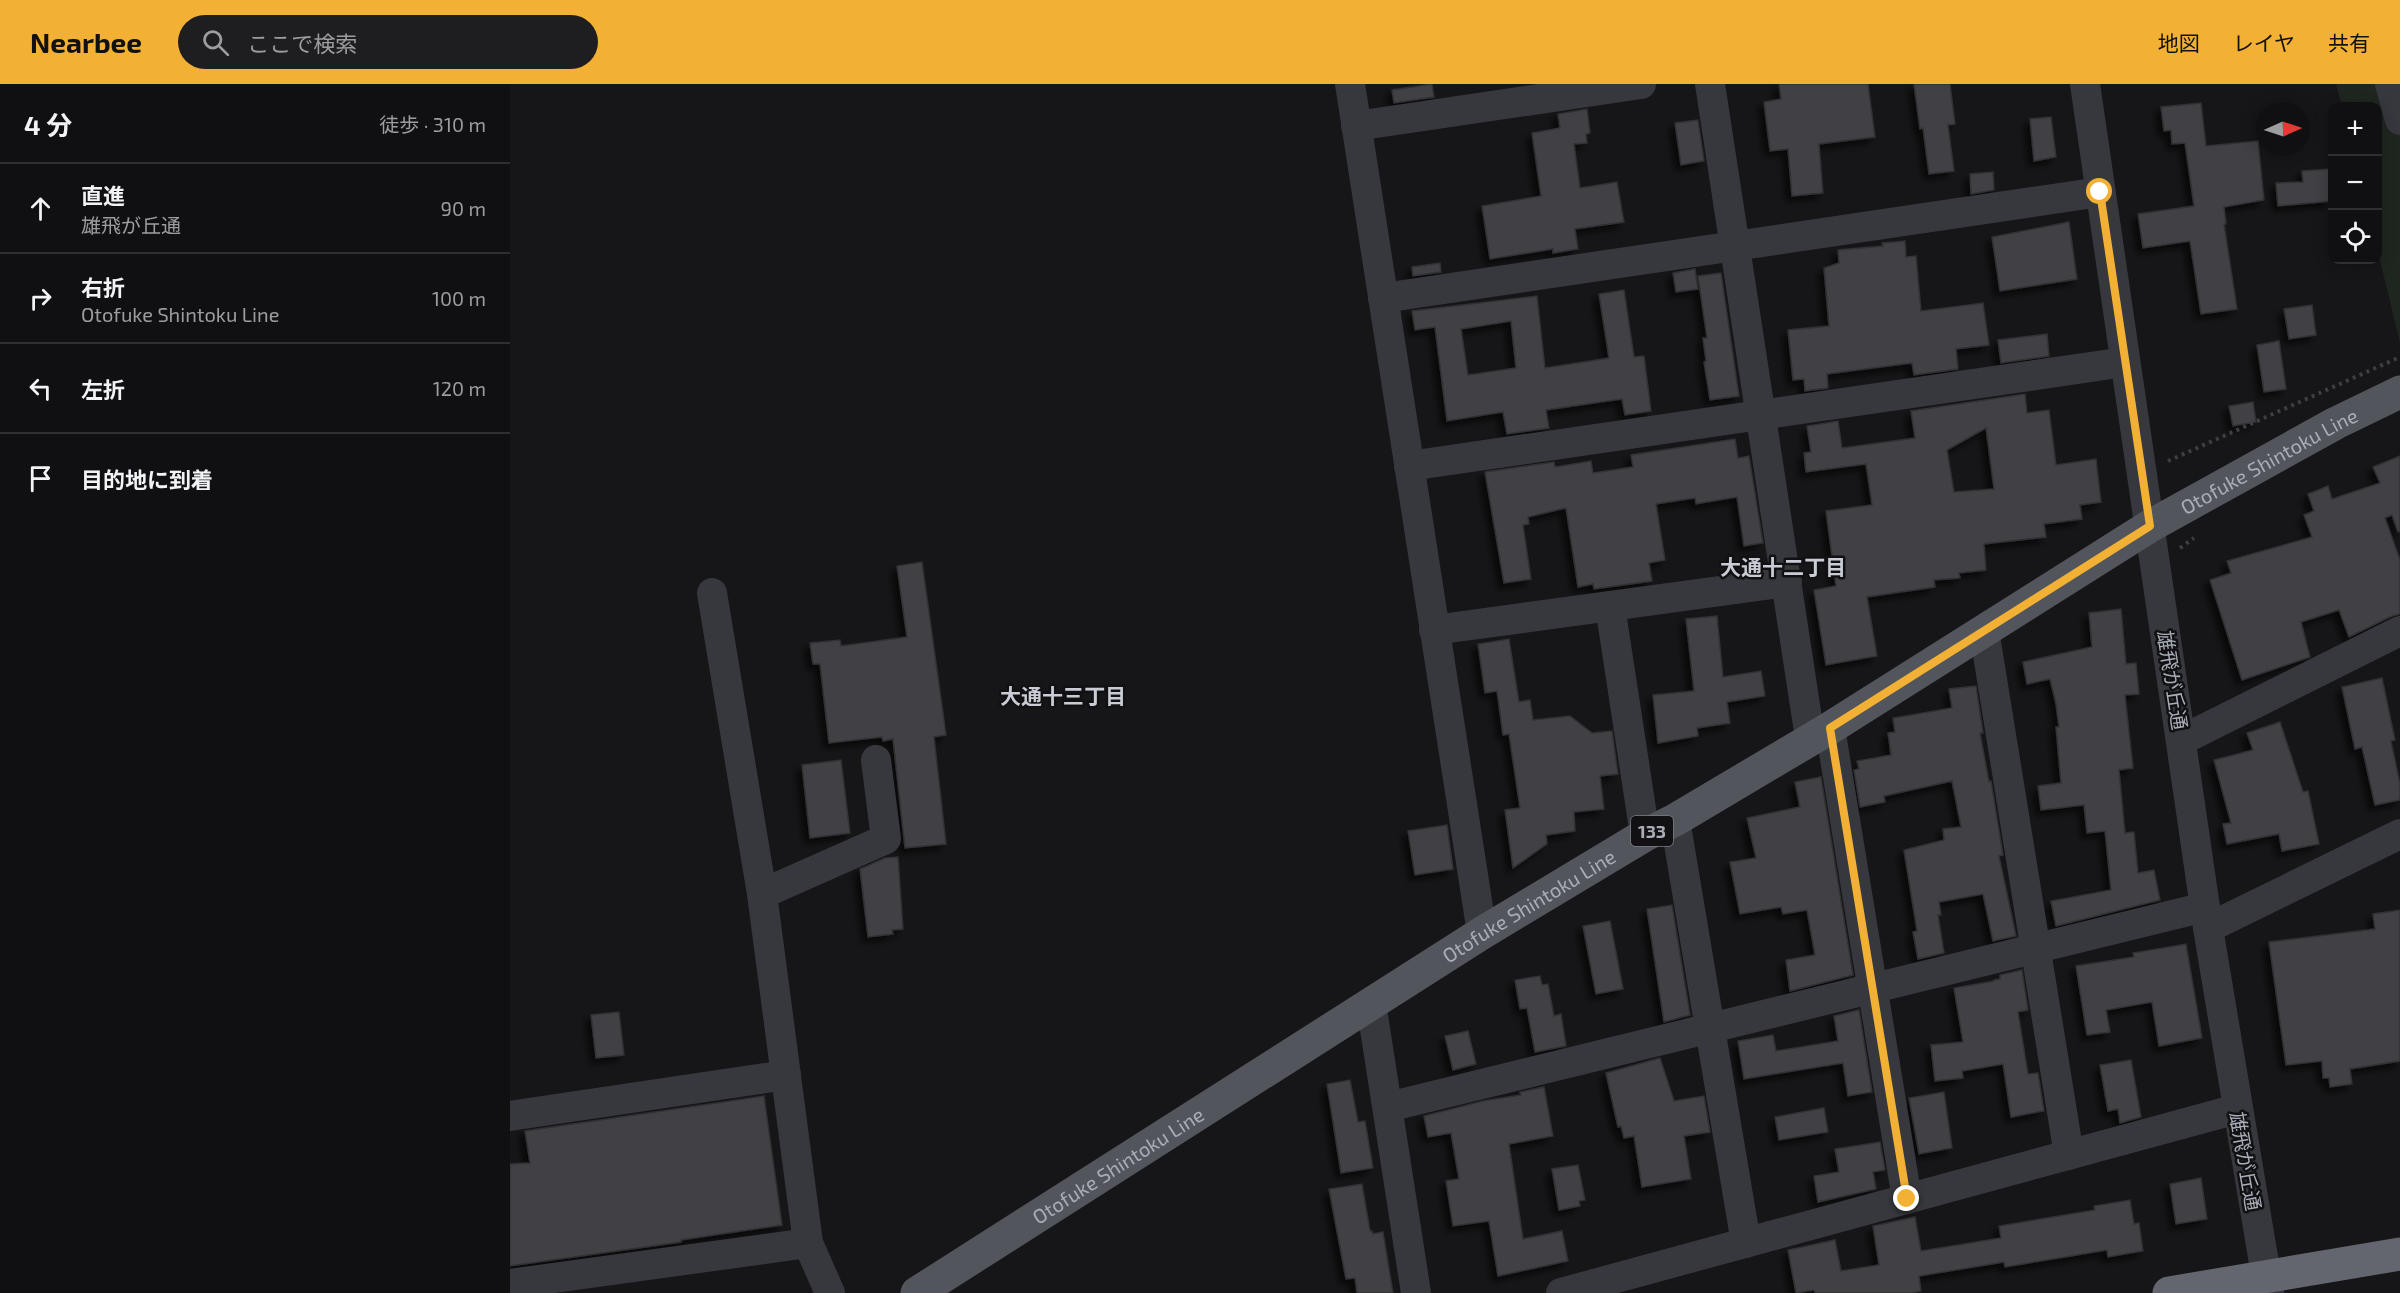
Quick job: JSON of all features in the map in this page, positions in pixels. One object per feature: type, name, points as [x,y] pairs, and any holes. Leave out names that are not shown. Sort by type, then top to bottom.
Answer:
[{"type":"highway","points":[[2169,1293],[2268,1284],[2400,1254]]},
{"type":"main road","name":"Otofuke Shintoku Line","points":[[917,1293],[1482,933],[1820,733],[2150,526],[2336,423],[2400,392]]},
{"type":"street","points":[[1350,84],[1482,933]]},
{"type":"street","points":[[1356,126],[1641,84]]},
{"type":"street","points":[[1710,84],[1787,582],[1873,988],[1907,1199]]},
{"type":"street","name":"雄飛が丘通","points":[[2085,84],[2207,917],[2237,1109],[2268,1284]]},
{"type":"street","points":[[2391,84],[2400,120]]},
{"type":"street","points":[[1383,298],[2100,192]]},
{"type":"street","points":[[1409,466],[2125,362]]},
{"type":"street","points":[[1434,630],[1787,582]]},
{"type":"street","points":[[712,593],[762,894],[808,1243],[830,1293]]},
{"type":"street","points":[[1610,606],[1645,835]]},
{"type":"street","points":[[1984,630],[2069,1155]]},
{"type":"street","points":[[2182,740],[2400,631]]},
{"type":"street","points":[[762,894],[886,839],[876,759]]},
{"type":"street","points":[[1675,820],[1746,1243]]},
{"type":"street","points":[[1388,1107],[2036,948],[2207,917],[2400,834]]},
{"type":"street","points":[[1371,1004],[1416,1293]]},
{"type":"street","points":[[510,1116],[786,1076]]},
{"type":"street","points":[[1561,1293],[2237,1109]]},
{"type":"street","points":[[510,1284],[808,1243]]},
{"type":"path","points":[[2143,472],[2400,357]]},
{"type":"shaded area","points":[[2336,84],[2400,84],[2400,343],[2381,264],[2382,102],[2341,102]]},
{"type":"building","points":[[1432,84],[1434,97],[1394,103],[1392,90]]},
{"type":"building","points":[[1779,84],[1868,84],[1875,137],[1819,144],[1823,193],[1792,196],[1788,149],[1770,151],[1764,102],[1781,99]]},
{"type":"building","points":[[1914,84],[1950,84],[1955,124],[1948,125],[1954,171],[1929,174]]},
{"type":"building","points":[[2201,103],[2206,146],[2256,141],[2256,156],[2260,156],[2264,200],[2224,207],[2226,224],[2224,224],[2237,309],[2201,314],[2190,241],[2143,248],[2138,214],[2194,206],[2185,143],[2172,144],[2171,130],[2164,131],[2161,107]]},
{"type":"building","points":[[1587,109],[1590,133],[1586,134],[1587,143],[1574,144],[1580,188],[1617,182],[1624,222],[1575,229],[1578,249],[1553,253],[1553,249],[1490,259],[1482,206],[1541,196],[1532,133],[1560,128],[1558,114]]},
{"type":"building","points":[[2051,117],[2056,157],[2034,161],[2030,119]]},
{"type":"building","points":[[1698,120],[1704,161],[1681,165],[1675,123]]},
{"type":"building","points":[[2328,169],[2328,201],[2278,206],[2276,183],[2303,182],[2302,171]]},
{"type":"building","points":[[1993,172],[1994,190],[1971,194],[1970,174]]},
{"type":"building","points":[[2069,222],[2077,279],[2000,291],[1992,237]]},
{"type":"building","points":[[1905,241],[1906,257],[1916,256],[1921,311],[1983,303],[1989,345],[1956,349],[1958,369],[1914,375],[1912,363],[1827,374],[1828,388],[1805,391],[1804,379],[1793,380],[1788,330],[1829,326],[1824,268],[1839,263],[1838,250],[1883,246],[1882,243]]},
{"type":"building","points":[[1440,263],[1441,272],[1413,276],[1412,267]]},
{"type":"building","points":[[1695,269],[1698,289],[1676,292],[1673,273]]},
{"type":"building","points":[[1721,273],[1739,396],[1710,400],[1704,362],[1706,361],[1703,338],[1707,338],[1698,276]]},
{"type":"building","points":[[1624,290],[1634,357],[1644,356],[1651,411],[1625,415],[1622,399],[1546,410],[1549,428],[1507,434],[1503,412],[1447,421],[1435,327],[1415,330],[1412,311],[1537,296],[1545,368],[1609,358],[1599,294]],"holes":[[[1511,321],[1516,368],[1468,375],[1461,329]]]},
{"type":"building","points":[[2312,305],[2316,335],[2289,339],[2284,309]]},
{"type":"building","points":[[2047,334],[2049,356],[2001,363],[1998,340]]},
{"type":"building","points":[[2279,341],[2286,389],[2264,392],[2257,345]]},
{"type":"building","points":[[2025,394],[2027,413],[2049,410],[2056,465],[2096,459],[2101,502],[2080,505],[2082,519],[2044,524],[2046,537],[1984,544],[1986,570],[1959,573],[1960,578],[1934,580],[1935,587],[1867,597],[1877,656],[1826,665],[1814,590],[1836,586],[1826,511],[1872,505],[1866,464],[1806,472],[1804,453],[1811,452],[1807,426],[1838,421],[1842,448],[1915,438],[1911,411]],"holes":[[[1986,428],[1994,489],[1954,492],[1947,450]]]},
{"type":"building","points":[[2253,402],[2256,422],[2233,426],[2229,406]]},
{"type":"building","points":[[1735,439],[1738,458],[1749,456],[1763,543],[1744,546],[1737,497],[1696,504],[1695,498],[1656,504],[1665,560],[1649,563],[1652,581],[1594,589],[1593,584],[1578,587],[1566,508],[1528,517],[1529,524],[1523,525],[1531,579],[1504,583],[1485,472],[1554,462],[1555,467],[1591,461],[1593,473],[1633,467],[1631,455]]},
{"type":"building","points":[[2400,456],[2400,531],[2398,532],[2392,515],[2385,518],[2400,560],[2400,614],[2349,637],[2339,610],[2301,622],[2310,657],[2242,680],[2210,580],[2231,573],[2227,561],[2312,537],[2304,515],[2314,511],[2308,494],[2328,486],[2332,499],[2380,483],[2373,467]]},
{"type":"building","points":[[922,562],[946,735],[934,737],[946,844],[905,848],[893,739],[883,741],[882,737],[829,743],[820,664],[813,664],[810,643],[840,640],[841,646],[907,637],[897,566]]},
{"type":"building","points":[[2121,609],[2126,664],[2136,663],[2139,694],[2125,695],[2133,768],[2119,770],[2125,833],[2134,832],[2138,873],[2154,870],[2160,900],[2056,926],[2051,901],[2111,890],[2105,831],[2087,833],[2084,805],[2041,810],[2038,786],[2061,783],[2056,727],[2059,727],[2050,679],[2027,684],[2023,662],[2092,647],[2089,613]]},
{"type":"building","points":[[1717,616],[1723,677],[1761,671],[1765,696],[1727,702],[1730,723],[1697,728],[1698,736],[1658,743],[1653,695],[1694,691],[1686,619]]},
{"type":"building","points":[[1509,639],[1519,702],[1530,700],[1533,720],[1570,716],[1592,733],[1612,731],[1618,774],[1600,776],[1604,809],[1574,812],[1575,831],[1546,835],[1547,844],[1513,868],[1505,810],[1520,808],[1509,734],[1503,735],[1497,691],[1485,693],[1478,644]]},
{"type":"building","points":[[2382,678],[2395,740],[2391,741],[2400,784],[2400,800],[2375,805],[2362,747],[2355,749],[2342,687]]},
{"type":"building","points":[[1976,686],[1983,733],[1980,733],[1989,782],[1991,781],[2003,855],[1999,856],[2016,936],[1993,941],[1983,894],[1939,902],[1941,915],[1938,915],[1944,953],[1918,959],[1913,932],[1917,931],[1904,850],[1944,840],[1943,829],[1961,827],[1952,781],[1884,796],[1885,802],[1860,807],[1854,770],[1859,769],[1857,761],[1891,755],[1888,733],[1895,732],[1893,718],[1952,708],[1949,689]]},
{"type":"building","points":[[2280,722],[2303,792],[2308,791],[2319,844],[2282,851],[2279,834],[2227,844],[2223,824],[2231,823],[2214,760],[2253,750],[2247,733]]},
{"type":"building","points":[[841,760],[850,833],[810,838],[802,765]]},
{"type":"building","points":[[1821,777],[1853,975],[1790,991],[1786,960],[1815,955],[1807,910],[1783,914],[1781,907],[1740,914],[1730,862],[1756,858],[1747,818],[1800,807],[1795,782]]},
{"type":"building","points":[[1447,825],[1453,869],[1415,875],[1408,831]]},
{"type":"building","points":[[898,857],[903,929],[892,930],[893,934],[868,937],[860,869],[885,858]]},
{"type":"building","points":[[1672,905],[1690,1015],[1664,1022],[1647,909]]},
{"type":"building","points":[[2400,910],[2400,1061],[2350,1069],[2352,1084],[2330,1087],[2329,1078],[2323,1078],[2322,1061],[2286,1065],[2269,942],[2375,929],[2373,914]]},
{"type":"building","points":[[1610,921],[1623,989],[1596,994],[1583,926]]},
{"type":"building","points":[[2186,944],[2202,1038],[2159,1046],[2152,1002],[2106,1010],[2110,1032],[2087,1035],[2076,966],[2134,957],[2133,953]]},
{"type":"building","points":[[2022,970],[2028,1010],[2018,1012],[2028,1074],[2038,1073],[2044,1111],[2011,1117],[2003,1064],[1962,1071],[1963,1078],[1935,1081],[1931,1045],[1963,1042],[1954,988],[1994,981],[2000,979],[2000,975]]},
{"type":"building","points":[[1540,976],[1542,985],[1548,984],[1554,1016],[1561,1014],[1566,1046],[1535,1052],[1527,1008],[1520,1009],[1515,980]]},
{"type":"building","points":[[1859,1010],[1872,1092],[1848,1096],[1843,1063],[1744,1079],[1738,1041],[1773,1035],[1776,1051],[1838,1041],[1834,1016]]},
{"type":"building","points":[[619,1012],[624,1055],[596,1058],[591,1015]]},
{"type":"building","points":[[1468,1031],[1476,1064],[1453,1070],[1445,1036]]},
{"type":"building","points":[[1660,1058],[1674,1101],[1704,1096],[1710,1132],[1684,1136],[1691,1179],[1642,1187],[1634,1136],[1624,1138],[1621,1126],[1618,1127],[1606,1073]]},
{"type":"building","points":[[2131,1060],[2141,1117],[2120,1123],[2118,1109],[2108,1111],[2100,1065]]},
{"type":"building","points":[[1350,1080],[1358,1122],[1365,1121],[1373,1168],[1341,1173],[1327,1084]]},
{"type":"building","points":[[1544,1087],[1553,1136],[1509,1144],[1523,1239],[1562,1231],[1568,1261],[1498,1276],[1489,1221],[1453,1226],[1446,1181],[1459,1179],[1451,1133],[1428,1137],[1424,1116],[1483,1101],[1521,1095],[1520,1092]]},
{"type":"building","points":[[1944,1092],[1952,1148],[1919,1154],[1909,1098]]},
{"type":"building","points":[[764,1096],[782,1225],[510,1266],[510,1164],[530,1163],[525,1131]]},
{"type":"building","points":[[1824,1108],[1828,1132],[1779,1140],[1775,1117]]},
{"type":"building","points":[[1880,1142],[1885,1170],[1873,1172],[1876,1189],[1818,1202],[1814,1176],[1839,1172],[1835,1149]]},
{"type":"building","points":[[1578,1165],[1585,1200],[1579,1201],[1580,1206],[1559,1210],[1552,1169]]},
{"type":"building","points":[[2201,1178],[2207,1219],[2176,1224],[2170,1184]]},
{"type":"building","points":[[1362,1184],[1370,1231],[1373,1234],[1383,1232],[1393,1293],[1357,1293],[1355,1278],[1346,1279],[1329,1189]]},
{"type":"building","points":[[2130,1200],[2134,1224],[2139,1223],[2143,1251],[2108,1257],[2107,1250],[2005,1267],[2004,1262],[1919,1276],[1921,1291],[1911,1293],[1815,1293],[1814,1290],[1796,1293],[1788,1250],[1835,1240],[1841,1271],[1879,1265],[1873,1226],[1915,1217],[1921,1251],[2001,1238],[1999,1226],[2095,1210],[2094,1206]]},
{"type":"district","name":"大通十二丁目","points":[[1783,566]]},
{"type":"district","name":"大通十三丁目","points":[[1063,695]]},
{"type":"route","points":[[1907,1199],[1830,728],[2150,526],[2100,192]]}]
